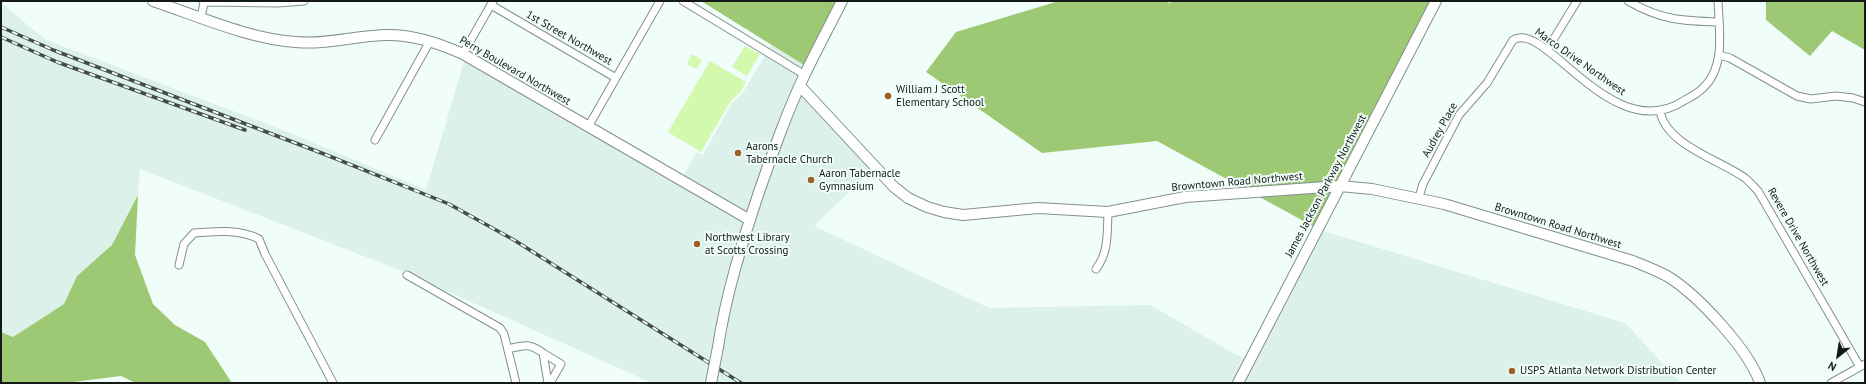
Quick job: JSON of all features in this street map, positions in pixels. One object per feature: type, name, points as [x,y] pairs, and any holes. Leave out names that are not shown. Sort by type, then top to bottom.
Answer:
[{"type":"street","name":"Perry Boulevard Northwest","points":[[153,1],[253,34],[279,40],[316,42],[384,35],[402,36],[430,41],[463,54],[750,220]]},
{"type":"street","points":[[201,17],[205,2],[278,3],[304,1]]},
{"type":"street","points":[[588,127],[660,1]]},
{"type":"street","points":[[683,1],[805,75]]},
{"type":"street","points":[[711,383],[730,284],[772,153],[805,75],[842,1]]},
{"type":"street","name":"James Jackson Parkway Northwest","points":[[1238,383],[1436,1]]},
{"type":"street","points":[[1547,50],[1577,1]]},
{"type":"street","points":[[1628,1],[1658,16],[1684,22],[1719,22]]},
{"type":"street","name":"Marco Drive Northwest","points":[[1502,59],[1513,40],[1518,36],[1524,36],[1547,50],[1614,102],[1636,110],[1660,110],[1681,104],[1703,89],[1714,73],[1719,55],[1718,1]]},
{"type":"street","points":[[463,54],[492,3]]},
{"type":"street","name":"1st Street Northwest","points":[[492,3],[616,78]]},
{"type":"street","points":[[375,140],[430,41]]},
{"type":"street","points":[[1719,55],[1730,58],[1797,96],[1811,99],[1836,96],[1854,98],[1865,102]]},
{"type":"street","name":"Audrey Place","points":[[1419,197],[1423,184],[1460,114],[1487,83],[1502,59]]},
{"type":"street","name":"Browntown Road Northwest","points":[[800,86],[894,187],[908,198],[927,207],[944,212],[963,215],[1038,208],[1108,212],[1185,197],[1340,186],[1372,189],[1419,197],[1633,261],[1667,277],[1693,297],[1742,348],[1751,362],[1760,383]]},
{"type":"street","name":"Revere Drive Northwest","points":[[1660,110],[1663,124],[1677,138],[1745,178],[1758,191],[1863,366]]},
{"type":"street","points":[[1096,269],[1106,250],[1108,212]]},
{"type":"street","points":[[179,265],[184,244],[194,233],[213,231],[249,234],[259,239],[265,254],[284,287],[333,383]]},
{"type":"street","points":[[406,275],[500,328],[504,334],[516,383]]},
{"type":"street","points":[[508,350],[526,345],[536,348],[561,364],[549,383]]},
{"type":"street","points":[[543,353],[549,383]]},
{"type":"street","points":[[1831,383],[1863,366]]},
{"type":"shaded area","points":[[1,3],[46,40],[283,130],[426,190],[465,58],[678,185],[697,152],[703,155],[732,103],[743,93],[771,45],[812,70],[804,84],[876,166],[814,226],[989,308],[1150,305],[1249,362],[1320,230],[1625,323],[1681,383],[652,383],[402,271],[140,169],[138,195],[112,245],[77,276],[64,304],[13,337],[1,332]]},
{"type":"green space","points":[[701,1],[848,1],[812,70]]},
{"type":"green space","points":[[1059,1],[1165,1],[1169,3],[1175,1],[1436,1],[1320,230],[1157,141],[1042,153],[926,72],[956,32]]},
{"type":"green space","points":[[1766,1],[1865,1],[1865,50],[1832,31],[1810,56],[1766,20]]},
{"type":"green space","points":[[745,46],[760,54],[747,76],[732,67]]},
{"type":"green space","points":[[692,54],[702,60],[696,69],[687,64]]},
{"type":"green space","points":[[710,61],[746,82],[741,91],[730,102],[701,152],[668,132]]},
{"type":"green space","points":[[138,195],[135,255],[153,304],[175,325],[205,342],[232,383],[136,383],[121,376],[65,383],[1,383],[1,332],[13,337],[64,304],[77,276],[112,245]]},
{"type":"railway","points":[[1,27],[53,50],[324,154],[449,204],[514,240],[741,383]]},
{"type":"railway","points":[[1,37],[57,62],[245,130]]},
{"type":"place","name":"William J Scott Elementary School","points":[[888,96]]},
{"type":"place","name":"Aarons Tabernacle Church","points":[[738,153]]},
{"type":"place","name":"Aaron Tabernacle Gymnasium","points":[[811,180]]},
{"type":"place","name":"Northwest Library at Scotts Crossing","points":[[697,244]]},
{"type":"place","name":"USPS Atlanta Network Distribution Center","points":[[1512,371]]}]
